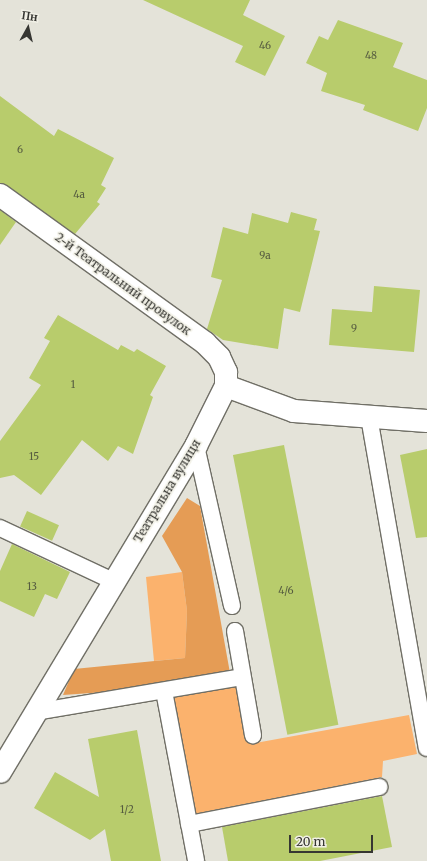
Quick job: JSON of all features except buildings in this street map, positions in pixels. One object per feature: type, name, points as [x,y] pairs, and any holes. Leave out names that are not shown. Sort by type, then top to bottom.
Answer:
[{"type":"street","name":"2-й Театральний провулок","points":[[0,195],[206,343],[220,357],[226,372],[226,386]]},
{"type":"street","points":[[226,386],[294,411],[427,421]]},
{"type":"street","name":"Театральна вулиця","points":[[0,772],[113,580],[196,446],[226,386]]},
{"type":"lane","points":[[369,417],[427,748]]},
{"type":"lane","points":[[196,446],[232,606]]},
{"type":"lane","points":[[0,528],[113,580]]},
{"type":"lane","points":[[235,631],[253,735]]},
{"type":"lane","points":[[36,712],[164,691],[242,676]]},
{"type":"lane","points":[[164,691],[196,861]]},
{"type":"lane","points":[[189,824],[379,787]]},
{"type":"shaded area","points":[[187,498],[200,506],[230,673],[133,690],[63,695],[74,669],[185,658],[187,611],[182,572],[162,536]]},
{"type":"shaded area","points":[[182,572],[187,611],[185,658],[154,661],[146,577]]},
{"type":"shaded area","points":[[237,683],[250,744],[409,715],[417,754],[383,761],[382,777],[194,814],[171,696]]}]
